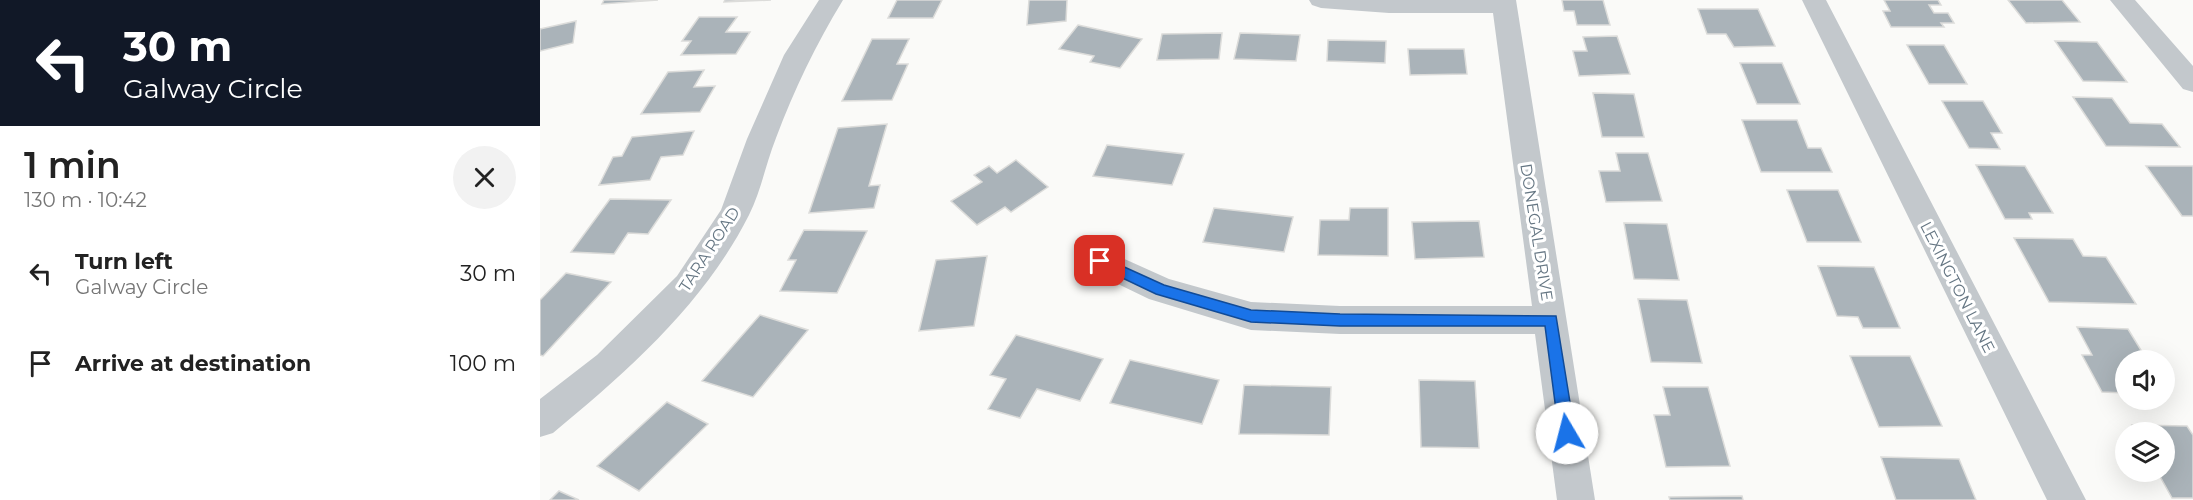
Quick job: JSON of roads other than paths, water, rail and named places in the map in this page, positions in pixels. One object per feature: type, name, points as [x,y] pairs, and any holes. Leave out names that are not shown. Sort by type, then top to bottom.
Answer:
[{"type":"street","name":"TARA ROAD","points":[[540,421],[609,366],[688,285],[735,213],[761,139],[797,55],[831,0]]},
{"type":"street","points":[[1321,0],[1389,5],[1504,2]]},
{"type":"street","name":"LEXINGTON LANE","points":[[1814,0],[2067,500]]},
{"type":"street","points":[[2122,0],[2193,83]]},
{"type":"street","name":"DONEGAL DRIVE","points":[[1504,2],[1576,500]]},
{"type":"street","points":[[1100,261],[1161,290],[1251,316],[1340,320],[1551,320]]}]
